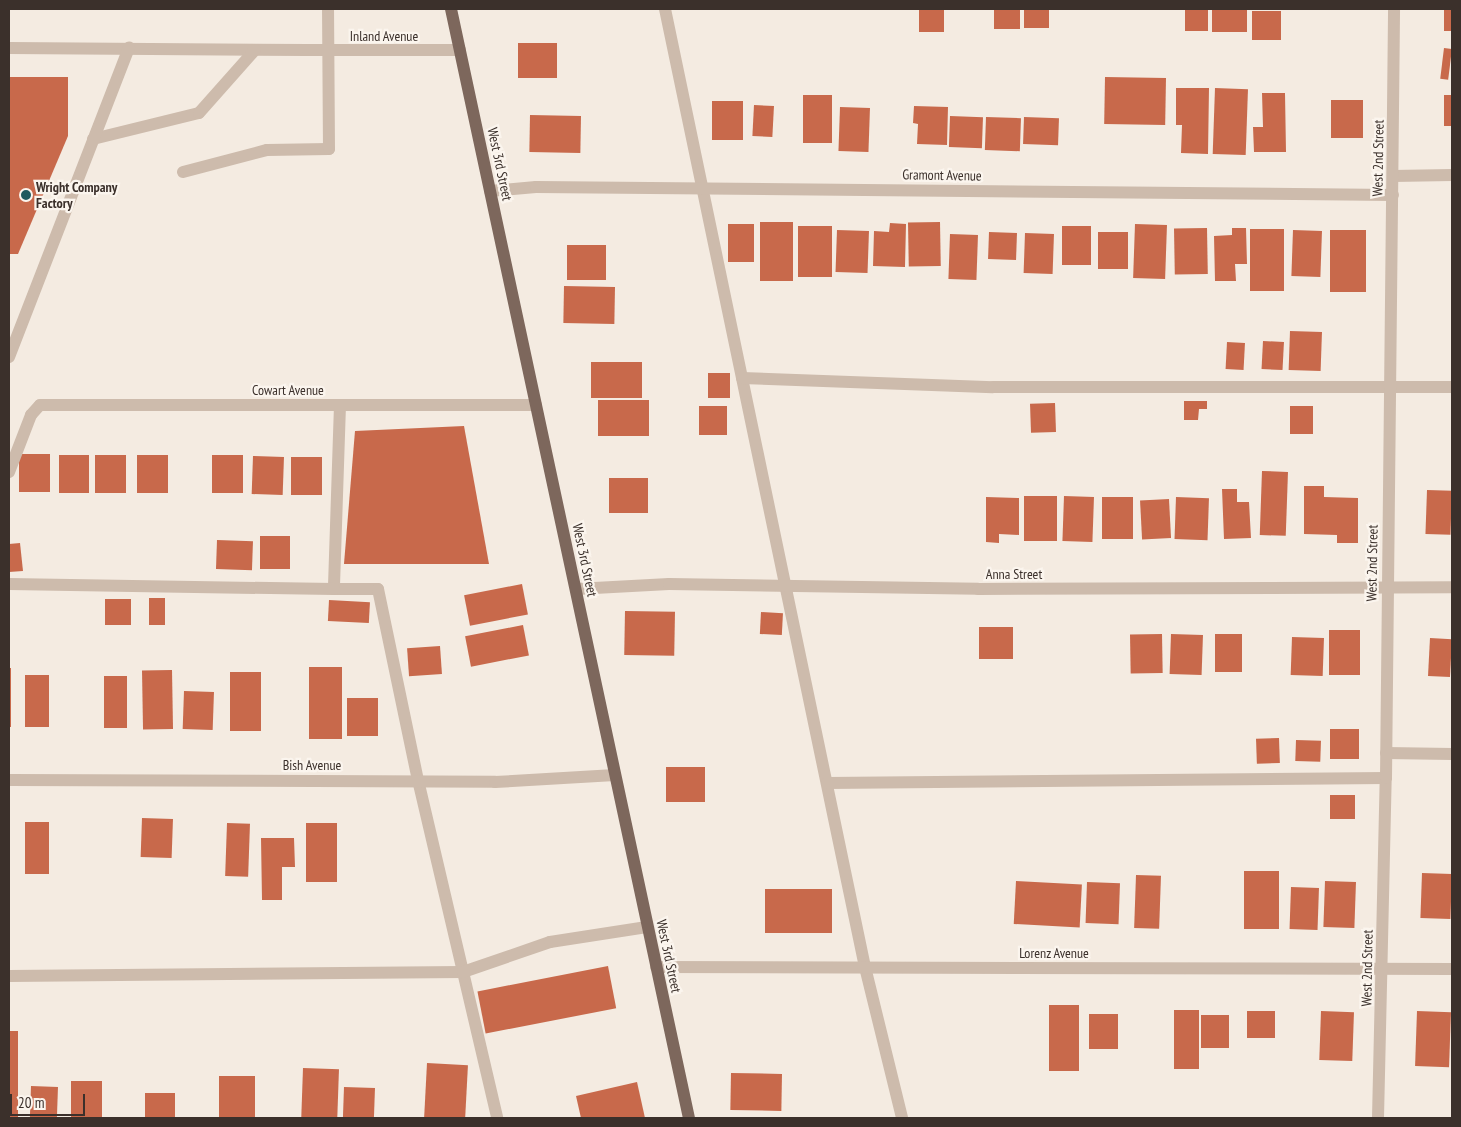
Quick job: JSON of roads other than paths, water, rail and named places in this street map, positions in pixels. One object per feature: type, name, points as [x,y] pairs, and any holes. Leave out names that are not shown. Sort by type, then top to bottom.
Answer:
[{"type":"main road","name":"West 3rd Street","points":[[451,9],[689,1118]]},
{"type":"street","points":[[183,172],[267,150],[329,150],[328,9]]},
{"type":"street","points":[[665,9],[865,967],[902,1118]]},
{"type":"street","name":"West 2nd Street","points":[[1378,1118],[1386,778],[1386,589],[1394,176],[1394,9]]},
{"type":"street","name":"Inland Avenue","points":[[9,48],[328,51],[460,50]]},
{"type":"street","points":[[9,357],[129,48]]},
{"type":"street","points":[[93,140],[199,113],[255,50]]},
{"type":"street","points":[[1394,176],[1452,175]]},
{"type":"street","name":"Gramont Avenue","points":[[490,191],[536,187],[1393,195]]},
{"type":"street","points":[[742,378],[992,387],[1452,387]]},
{"type":"street","name":"Cowart Avenue","points":[[9,472],[31,415],[40,405],[536,405]]},
{"type":"street","points":[[334,589],[340,405]]},
{"type":"street","points":[[9,584],[378,589],[418,780],[497,1118]]},
{"type":"street","name":"Anna Street","points":[[576,589],[669,584],[1386,589],[1452,586]]},
{"type":"street","points":[[1386,753],[1452,754]]},
{"type":"street","name":"Bish Avenue","points":[[9,780],[418,780],[495,782],[615,775]]},
{"type":"street","points":[[826,783],[1386,778]]},
{"type":"street","points":[[9,976],[463,972],[550,942],[647,927]]},
{"type":"street","name":"Lorenz Avenue","points":[[656,967],[1452,969]]},
{"type":"place","name":"Wright Company Factory","points":[[26,195]]}]
